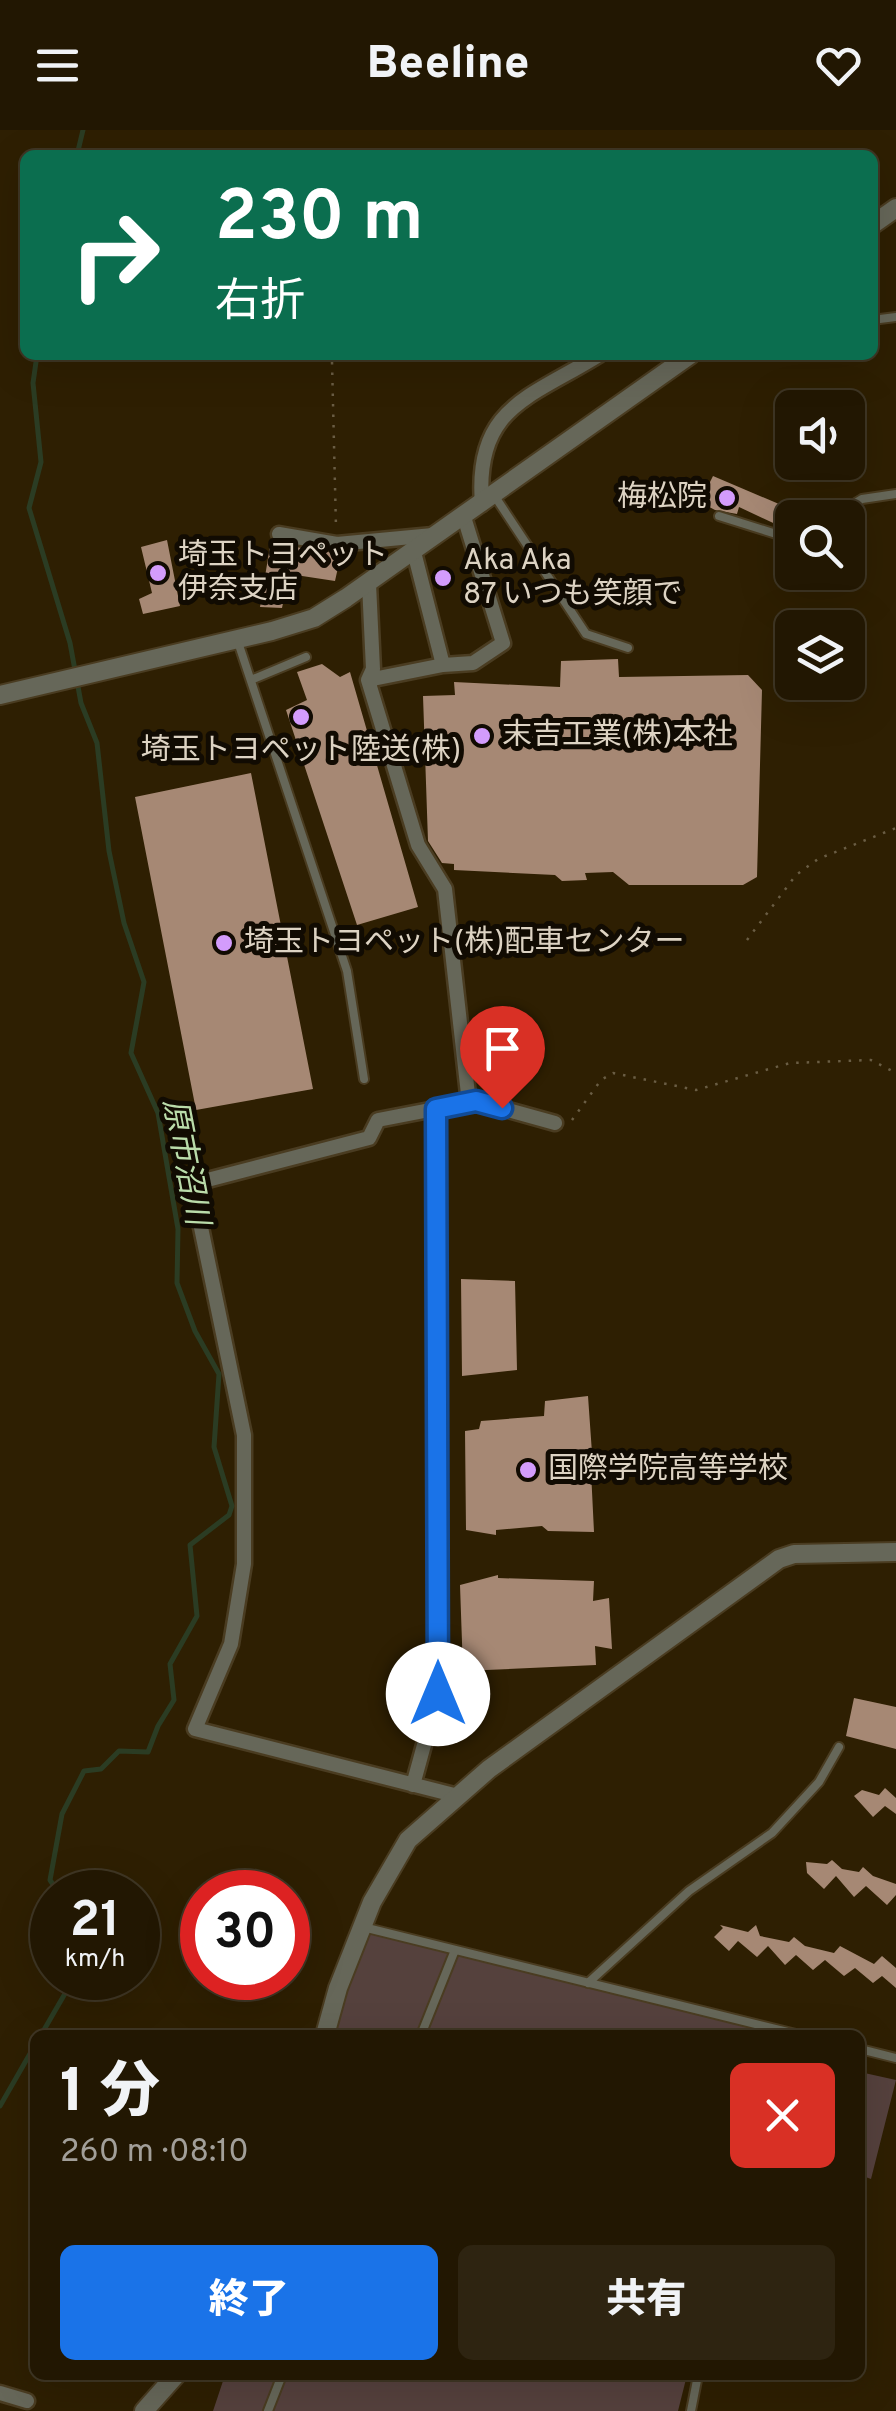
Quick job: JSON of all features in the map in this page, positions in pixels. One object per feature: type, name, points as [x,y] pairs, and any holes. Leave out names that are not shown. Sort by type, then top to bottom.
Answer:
[{"type":"street","points":[[488,499],[479,474],[486,446],[498,423],[510,409],[589,360]]},
{"type":"street","points":[[0,694],[314,618],[414,552],[683,360]]},
{"type":"street","points":[[368,680],[473,663],[504,644],[464,516]]},
{"type":"street","points":[[279,534],[337,544],[439,534]]},
{"type":"street","points":[[414,552],[443,665]]},
{"type":"street","points":[[368,584],[373,668],[368,680],[418,845],[445,889],[469,1102]]},
{"type":"street","points":[[458,1796],[194,1729],[231,1644],[244,1564],[244,1435],[192,1184],[370,1138],[378,1120],[469,1102],[555,1123]]},
{"type":"street","points":[[413,1785],[438,1694],[436,1109]]},
{"type":"street","points":[[326,2030],[338,1988],[372,1902],[408,1840],[490,1769],[779,1560],[794,1554],[896,1552]]},
{"type":"street","points":[[144,2411],[172,2380]]},
{"type":"street","points":[[0,2392],[27,2401]]},
{"type":"lane","points":[[862,500],[896,494]]},
{"type":"lane","points":[[488,499],[586,634],[628,648]]},
{"type":"lane","points":[[719,516],[775,534]]},
{"type":"lane","points":[[238,639],[347,971],[364,1080]]},
{"type":"lane","points":[[251,680],[306,657]]},
{"type":"lane","points":[[588,1983],[688,1891],[772,1833],[819,1782],[840,1747]]},
{"type":"lane","points":[[362,1927],[761,2030]]},
{"type":"lane","points":[[423,2030],[455,1950]]},
{"type":"lane","points":[[865,2050],[896,2058]]},
{"type":"lane","points":[[268,2411],[280,2380]]},
{"type":"lane","points":[[691,2411],[697,2380]]},
{"type":"path","points":[[332,362],[337,544]]},
{"type":"path","points":[[747,940],[796,875],[818,859],[896,828]]},
{"type":"path","points":[[555,1123],[574,1119],[601,1080],[614,1074],[696,1090],[790,1064],[872,1060],[896,1073]]},
{"type":"shaded area","points":[[362,1927],[766,2027],[765,2030],[331,2030]]},
{"type":"shaded area","points":[[865,2073],[896,2080],[871,2179],[865,2177]]},
{"type":"shaded area","points":[[223,2380],[686,2380],[678,2411],[213,2411]]},
{"type":"building","points":[[713,476],[775,502],[775,524],[739,507],[737,514],[700,502]]},
{"type":"building","points":[[167,540],[180,606],[143,614],[139,599],[152,593],[141,547]]},
{"type":"building","points":[[271,540],[341,554],[335,581],[289,574],[282,608],[260,607]]},
{"type":"building","points":[[618,659],[619,677],[748,675],[762,690],[757,877],[743,885],[629,885],[613,872],[585,873],[587,880],[562,881],[555,875],[454,870],[454,864],[442,863],[428,841],[423,696],[455,695],[454,682],[560,687],[561,661]]},
{"type":"building","points":[[322,664],[340,677],[350,672],[418,907],[357,925],[286,710],[307,700],[297,672]]},
{"type":"building","name":"埼玉トヨペット(株)配車センター","points":[[251,773],[313,1089],[196,1110],[135,797]]},
{"type":"building","points":[[461,1279],[515,1281],[517,1370],[462,1376]]},
{"type":"building","points":[[588,1396],[592,1453],[608,1452],[609,1474],[591,1471],[594,1532],[548,1531],[542,1526],[496,1530],[496,1535],[466,1530],[465,1431],[479,1429],[481,1421],[544,1416],[545,1401]]},
{"type":"building","points":[[498,1575],[594,1581],[593,1601],[609,1598],[612,1649],[595,1646],[596,1665],[463,1671],[460,1585]]},
{"type":"building","points":[[854,1698],[896,1707],[896,1749],[846,1736]]},
{"type":"building","points":[[885,1788],[896,1798],[896,1814],[885,1806],[873,1817],[854,1796],[862,1790],[879,1795]]},
{"type":"building","points":[[832,1860],[842,1869],[859,1872],[863,1867],[873,1876],[896,1884],[896,1895],[887,1905],[866,1886],[854,1897],[836,1876],[824,1889],[807,1873],[806,1862],[827,1864]]},
{"type":"building","points":[[720,1925],[748,1932],[756,1925],[760,1936],[789,1942],[794,1937],[805,1946],[834,1953],[840,1946],[874,1964],[882,1956],[896,1968],[896,1988],[882,1976],[873,1983],[855,1968],[844,1976],[825,1960],[813,1970],[796,1955],[785,1965],[768,1946],[757,1957],[738,1941],[729,1951],[714,1937],[723,1928]]},
{"type":"waterway","name":"原市沼川","points":[[78,150],[83,130]]},
{"type":"waterway","name":"原市沼川","points":[[36,360],[33,383],[41,462],[29,508],[70,643],[81,703],[97,743],[109,851],[124,923],[144,982],[131,1053],[158,1113],[178,1229],[177,1283],[195,1331],[219,1374],[214,1447],[232,1506],[229,1515],[190,1545],[197,1616],[170,1664],[174,1700],[148,1752],[119,1751],[101,1769],[84,1771],[62,1814],[52,1870]]},
{"type":"waterway","name":"原市沼川","points":[[44,2030],[61,2000]]},
{"type":"waterway","name":"原市沼川","points":[[0,2106],[30,2054]]},
{"type":"place","name":"梅松院","points":[[727,498]]},
{"type":"place","name":"埼玉トヨペット 伊奈支店","points":[[158,573]]},
{"type":"place","name":"Aka Aka 87 いつも笑顔で","points":[[443,578]]},
{"type":"place","name":"埼玉トヨペット陸送(株)","points":[[301,717]]},
{"type":"place","name":"末吉工業(株)本社","points":[[482,736]]},
{"type":"place","name":"埼玉トヨペット(株)配車センター","points":[[224,943]]},
{"type":"place","name":"国際学院高等学校","points":[[528,1470]]},
{"type":"route","points":[[438,1694],[436,1109],[476,1101],[502,1108]]}]
